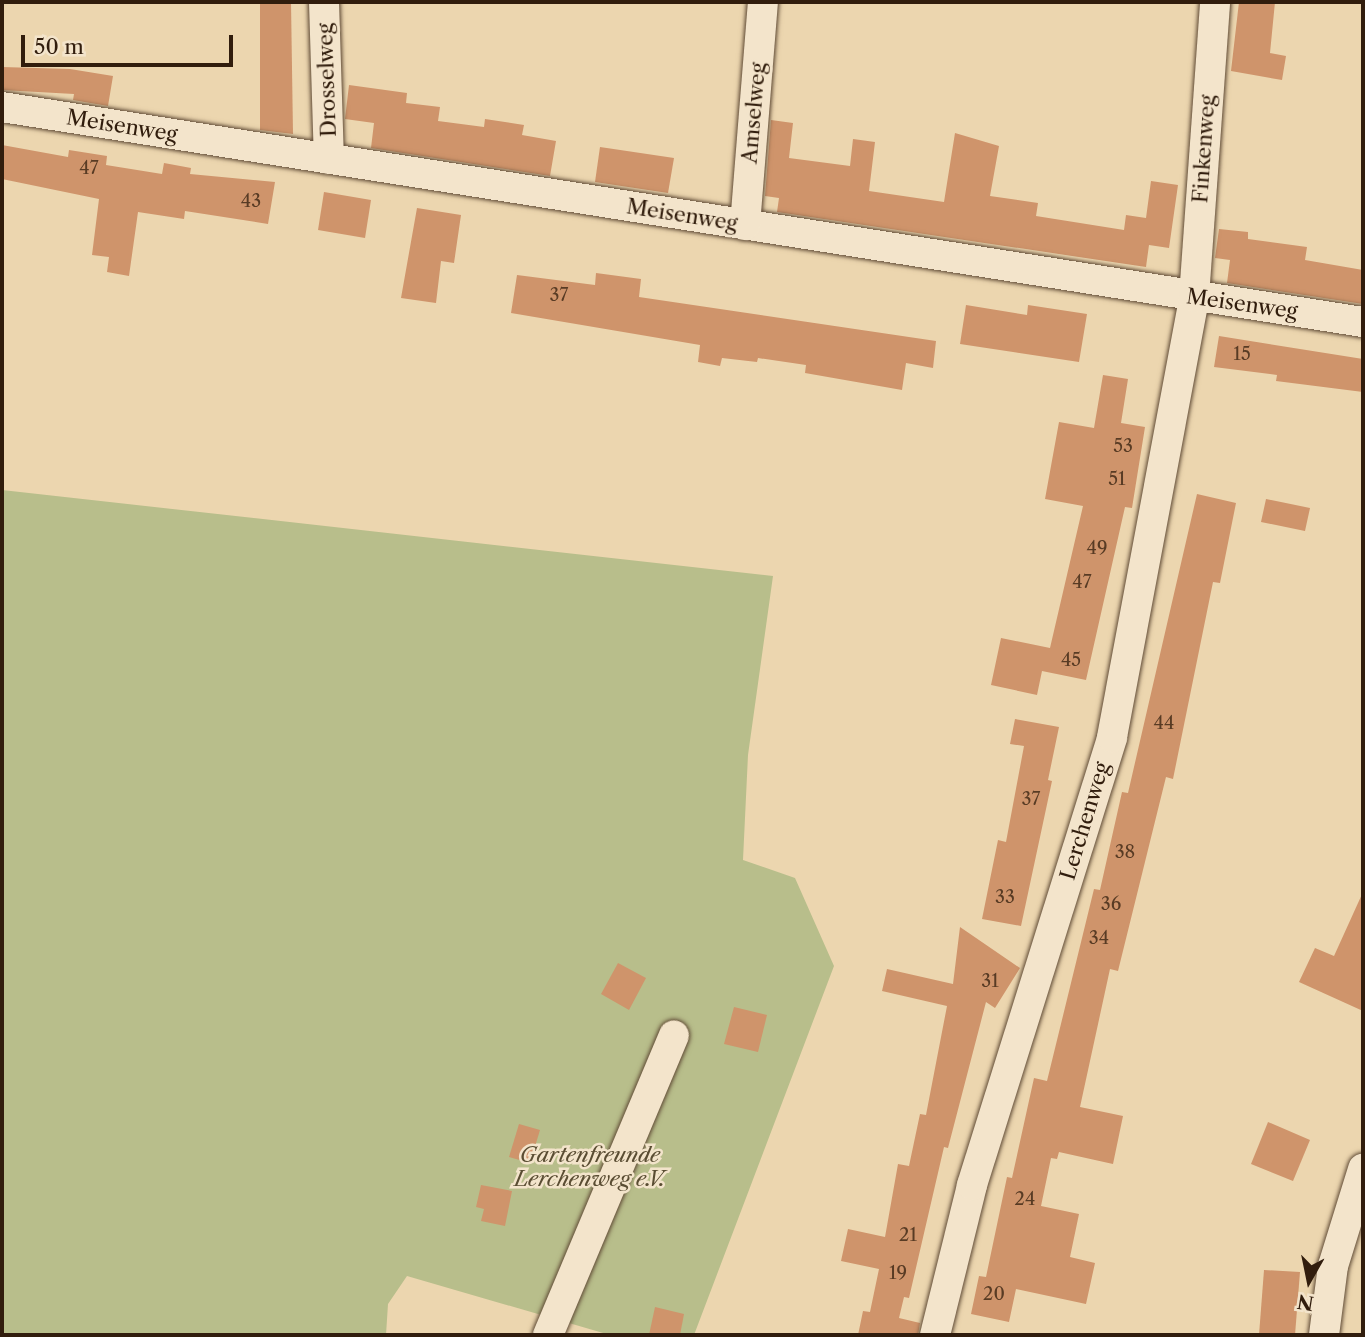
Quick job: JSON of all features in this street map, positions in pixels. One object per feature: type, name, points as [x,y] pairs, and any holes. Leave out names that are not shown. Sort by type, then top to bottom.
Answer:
[{"type":"street","name":"Drosselweg","points":[[324,2],[329,159]]},
{"type":"street","name":"Amselweg","points":[[745,225],[763,2]]},
{"type":"street","name":"Finkenweg","points":[[1194,297],[1215,2]]},
{"type":"street","name":"Meisenweg","points":[[2,107],[1363,322]]},
{"type":"street","name":"Lerchenweg","points":[[935,1335],[972,1185],[1112,737],[1194,297]]},
{"type":"street","points":[[548,1335],[674,1035]]},
{"type":"street","points":[[1324,1335],[1333,1266],[1363,1169]]},
{"type":"green space","name":"Gartenfreunde Lerchenweg e.V.","points":[[2,490],[773,576],[748,755],[743,860],[795,878],[834,966],[694,1335],[610,1335],[407,1276],[388,1304],[386,1335],[2,1335]]},
{"type":"building","points":[[260,2],[291,2],[293,134],[260,130]]},
{"type":"building","points":[[1239,2],[1275,2],[1270,53],[1286,56],[1282,80],[1231,71]]},
{"type":"building","points":[[2,67],[70,69],[113,76],[108,106],[73,100],[74,94],[2,90]]},
{"type":"building","points":[[349,85],[407,93],[406,103],[440,107],[438,121],[484,127],[485,119],[524,125],[522,135],[556,141],[550,176],[371,148],[374,123],[345,119]]},
{"type":"building","points":[[771,120],[793,123],[789,158],[850,166],[853,139],[875,142],[869,191],[944,202],[955,133],[999,146],[990,196],[1038,203],[1036,216],[1124,230],[1126,215],[1146,218],[1151,181],[1178,185],[1169,248],[1149,245],[1146,267],[777,212],[779,198],[765,196]]},
{"type":"building","points":[[2,145],[68,157],[69,150],[107,156],[106,165],[162,174],[164,163],[191,168],[190,174],[275,182],[268,224],[185,211],[184,219],[138,212],[129,276],[107,272],[109,257],[92,255],[99,199],[2,179]]},
{"type":"building","points":[[600,147],[674,158],[668,193],[595,182]]},
{"type":"building","points":[[324,192],[371,200],[365,238],[318,230]]},
{"type":"building","points":[[417,208],[461,215],[454,263],[441,261],[436,303],[401,298]]},
{"type":"building","points":[[1219,229],[1248,232],[1248,239],[1307,247],[1305,260],[1363,270],[1363,304],[1227,283],[1230,260],[1215,258]]},
{"type":"building","points":[[596,273],[641,279],[639,297],[936,341],[933,368],[906,363],[902,390],[805,373],[806,365],[758,358],[757,362],[722,358],[720,366],[698,362],[700,345],[511,313],[517,275],[595,285]]},
{"type":"building","points":[[966,305],[1027,315],[1028,305],[1087,314],[1079,362],[960,344]]},
{"type":"building","points":[[1219,336],[1363,359],[1363,392],[1276,381],[1277,375],[1214,367]]},
{"type":"building","points":[[1103,375],[1128,379],[1121,423],[1145,427],[1132,508],[1125,507],[1086,680],[1042,671],[1037,695],[991,685],[1001,638],[1050,648],[1083,506],[1045,499],[1059,422],[1094,428]]},
{"type":"building","points":[[1197,494],[1236,503],[1220,583],[1213,582],[1173,779],[1166,777],[1118,971],[1110,969],[1080,1107],[1123,1116],[1113,1164],[1059,1152],[1057,1159],[1051,1158],[1041,1206],[1079,1214],[1070,1257],[1095,1263],[1086,1304],[1016,1289],[1009,1322],[971,1314],[979,1276],[986,1277],[1007,1177],[1012,1178],[1034,1078],[1047,1081],[1094,889],[1100,890],[1122,792],[1128,793]]},
{"type":"building","points":[[1266,499],[1310,508],[1305,531],[1261,522]]},
{"type":"building","points":[[1015,719],[1059,727],[1048,780],[1052,781],[1021,926],[982,919],[998,840],[1006,842],[1024,746],[1010,744]]},
{"type":"building","points":[[1363,892],[1363,1011],[1299,982],[1315,948],[1334,956]]},
{"type":"building","points":[[960,927],[1020,968],[995,1008],[986,1002],[948,1148],[944,1147],[909,1298],[904,1297],[899,1318],[920,1323],[918,1335],[858,1335],[863,1311],[870,1312],[879,1269],[841,1261],[848,1229],[885,1237],[898,1164],[909,1166],[920,1114],[926,1115],[947,1006],[882,991],[887,969],[953,984]]},
{"type":"building","points":[[618,963],[646,978],[629,1010],[601,994]]},
{"type":"building","points":[[734,1007],[767,1015],[758,1052],[724,1044]]},
{"type":"building","points":[[1268,1122],[1310,1140],[1293,1181],[1251,1164]]},
{"type":"building","points":[[519,1124],[540,1130],[530,1163],[509,1157]]},
{"type":"building","points":[[481,1185],[512,1191],[505,1226],[481,1221],[484,1209],[476,1207]]},
{"type":"building","points":[[1264,1270],[1300,1272],[1295,1335],[1259,1335]]},
{"type":"building","points":[[655,1307],[684,1314],[680,1335],[649,1335]]}]
